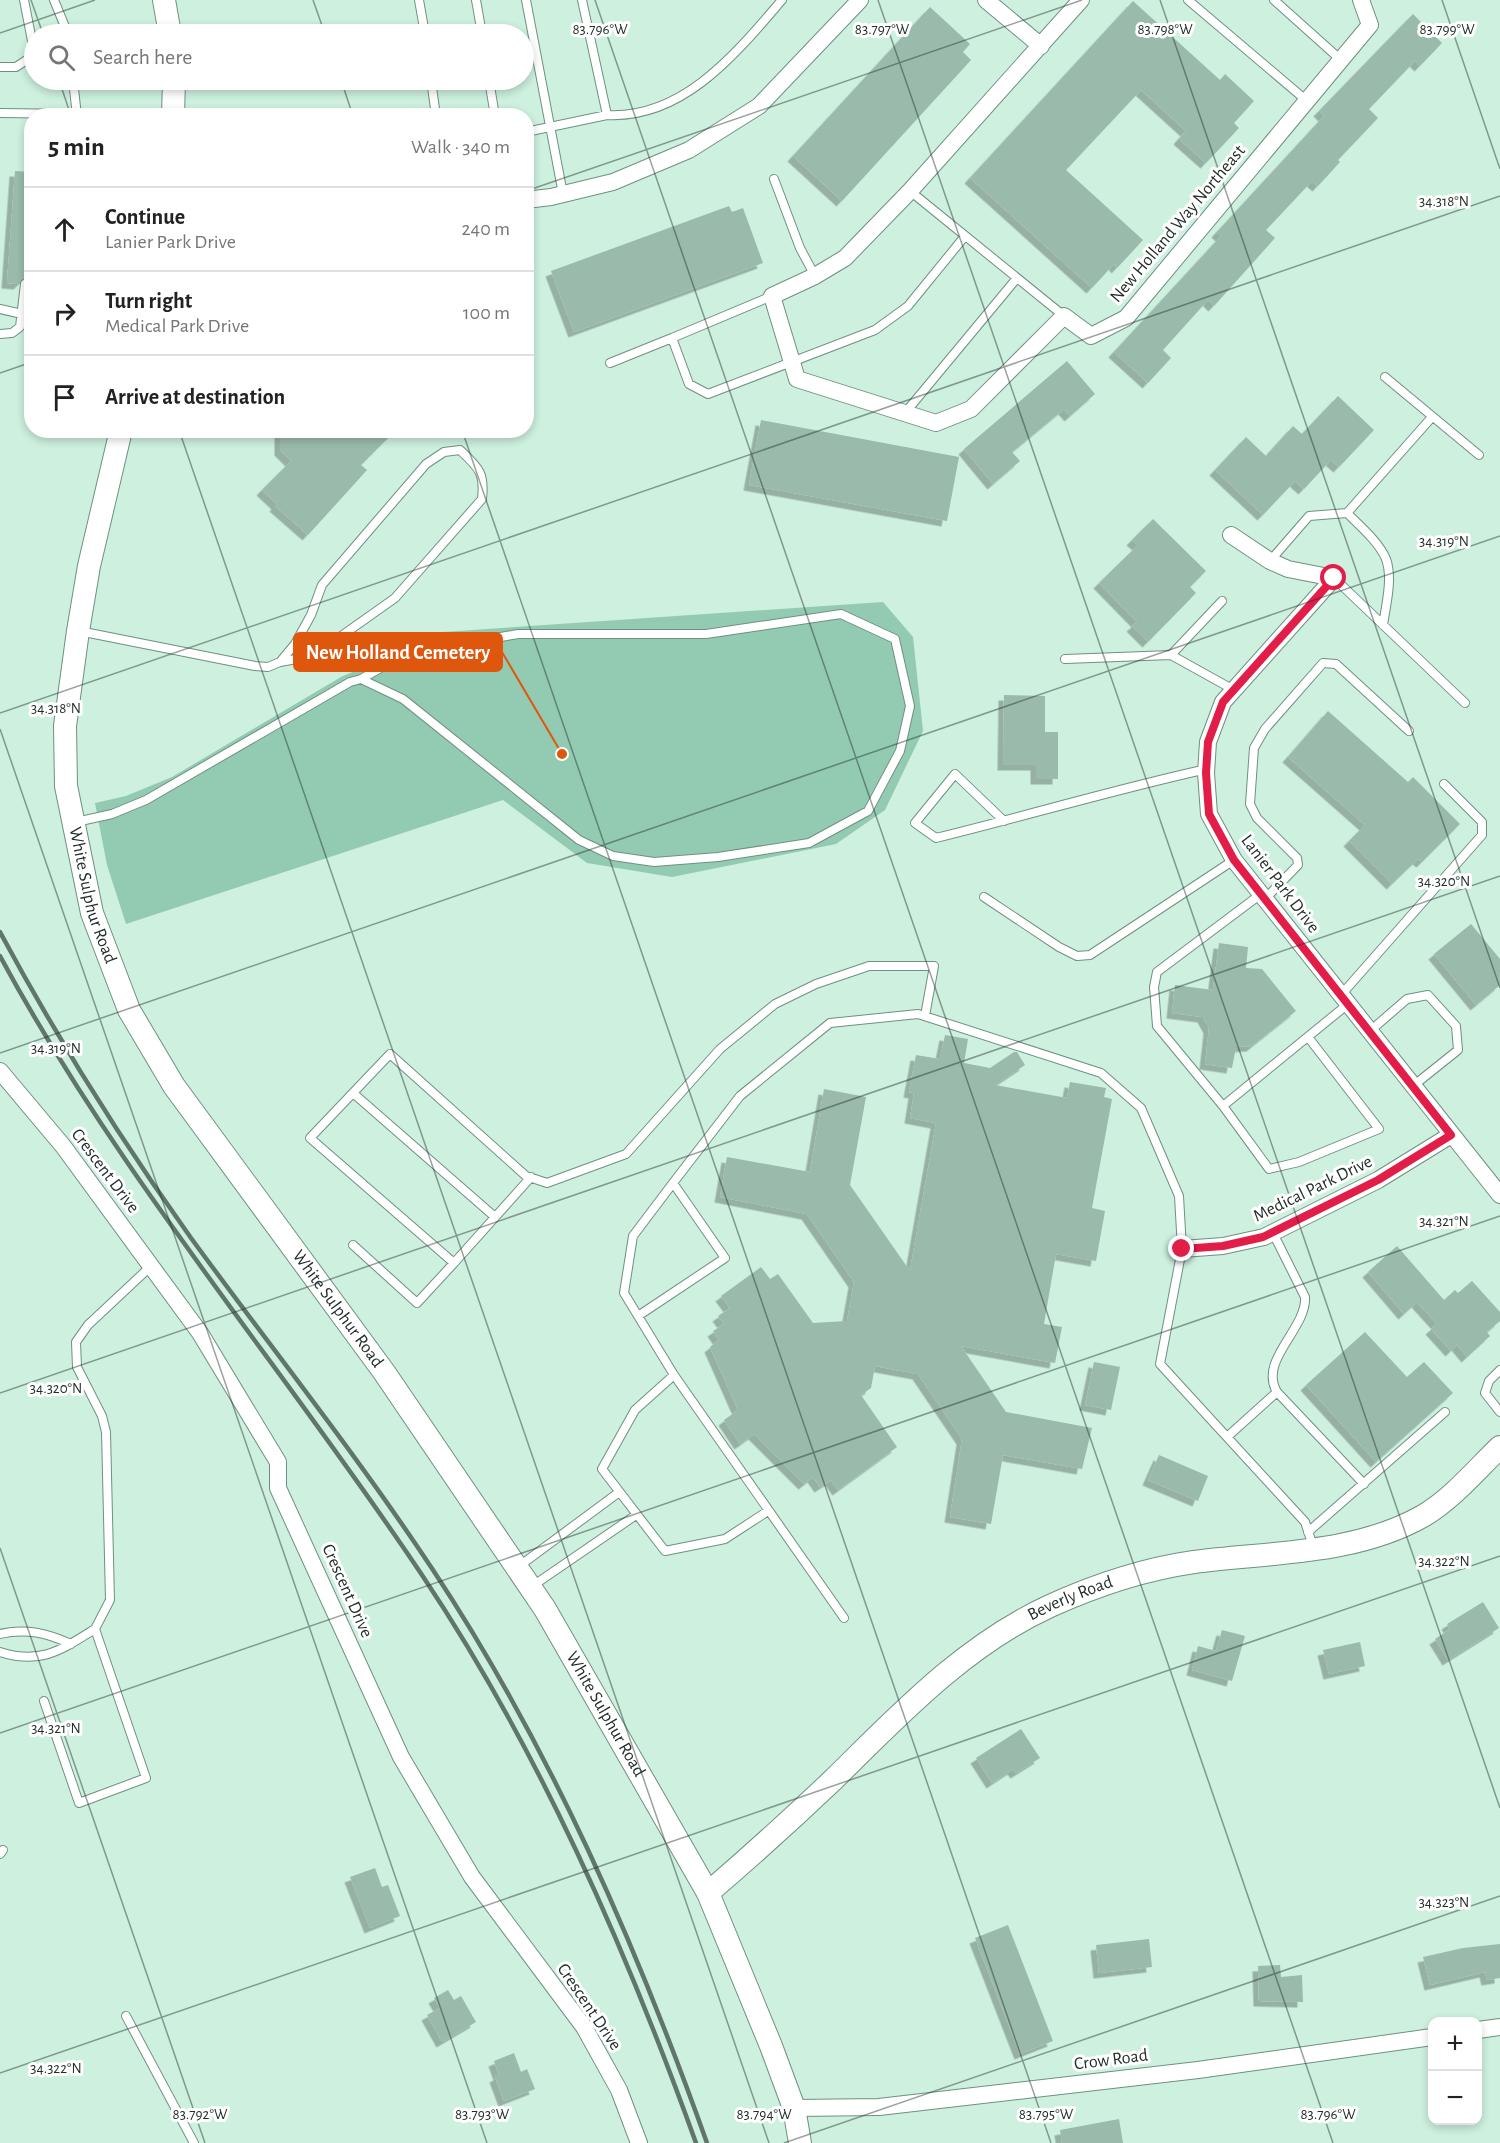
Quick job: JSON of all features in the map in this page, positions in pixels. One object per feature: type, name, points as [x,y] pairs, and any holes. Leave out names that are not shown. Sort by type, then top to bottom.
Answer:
[{"type":"street","points":[[164,0],[168,24]]},
{"type":"street","points":[[534,199],[614,182],[689,150],[759,106],[860,0]]},
{"type":"street","points":[[986,0],[1041,46]]},
{"type":"street","points":[[1064,316],[971,409],[936,423],[797,379],[772,296],[815,276],[845,258],[910,191],[1081,0]]},
{"type":"street","name":"New Holland Way Northeast","points":[[1064,316],[1091,336],[1126,318],[1370,25],[1361,0]]},
{"type":"street","points":[[173,108],[174,90]]},
{"type":"street","name":"White Sulphur Road","points":[[119,438],[89,566],[78,631],[65,726],[66,786],[92,913],[129,1010],[174,1086],[384,1371],[531,1587],[708,1893],[794,2108],[800,2143]]},
{"type":"street","points":[[1231,535],[1270,561],[1288,569],[1334,578]]},
{"type":"street","name":"Lanier Park Drive","points":[[1334,578],[1223,702],[1208,742],[1209,814],[1234,860],[1451,1135],[1498,1190]]},
{"type":"street","name":"Crescent Drive","points":[[0,1071],[63,1146],[200,1333],[278,1462],[278,1488],[401,1757],[472,1877],[584,2027],[619,2090],[639,2143]]},
{"type":"street","name":"Medical Park Drive","points":[[1182,1249],[1223,1246],[1273,1233],[1378,1180],[1451,1135]]},
{"type":"street","name":"Beverly Road","points":[[708,1893],[787,1824],[909,1705],[1003,1630],[1083,1592],[1139,1575],[1312,1541],[1385,1533],[1425,1515],[1500,1447]]},
{"type":"street","points":[[1482,2029],[1500,2027]]},
{"type":"street","name":"Crow Road","points":[[794,2108],[879,2107],[1198,2070],[1428,2038]]},
{"type":"lane","points":[[24,0],[29,24]]},
{"type":"lane","points":[[54,0],[64,24]]},
{"type":"lane","points":[[419,0],[423,24]]},
{"type":"lane","points":[[476,0],[480,24]]},
{"type":"lane","points":[[526,0],[530,24]]},
{"type":"lane","points":[[582,0],[607,115]]},
{"type":"lane","points":[[534,131],[607,115],[624,116],[659,108],[695,86],[730,60],[782,0]]},
{"type":"lane","points":[[1188,0],[1307,101]]},
{"type":"lane","points":[[1274,0],[1341,60]]},
{"type":"lane","points":[[534,43],[563,194]]},
{"type":"lane","points":[[0,67],[16,67],[24,61]]},
{"type":"lane","points":[[74,90],[76,108]]},
{"type":"lane","points":[[432,90],[435,108]]},
{"type":"lane","points":[[491,90],[494,108]]},
{"type":"lane","points":[[0,113],[24,114]]},
{"type":"lane","points":[[774,179],[800,248],[815,276]]},
{"type":"lane","points":[[910,191],[1064,316]]},
{"type":"lane","points":[[672,338],[689,384],[708,394],[793,364],[875,330],[908,306],[965,236]]},
{"type":"lane","points":[[905,413],[1017,278]]},
{"type":"lane","points":[[0,334],[12,333],[20,327],[24,294]]},
{"type":"lane","points":[[610,363],[772,296]]},
{"type":"lane","points":[[0,309],[22,314]]},
{"type":"lane","points":[[1385,377],[1479,455]]},
{"type":"lane","points":[[1270,561],[1309,516],[1347,513],[1432,417]]},
{"type":"lane","points":[[78,631],[255,666],[268,667],[280,662],[313,656],[395,598],[482,499],[484,480],[476,465],[460,450],[444,452],[426,464],[322,585],[300,634],[280,662]]},
{"type":"lane","points":[[1347,513],[1372,539],[1386,560],[1388,586],[1383,625]]},
{"type":"lane","points":[[1334,578],[1465,703]]},
{"type":"lane","points":[[1171,655],[1222,601]]},
{"type":"lane","points":[[72,823],[112,814],[146,800],[350,682],[361,680],[398,661],[455,645],[518,634],[706,634],[841,614],[895,639],[910,706],[900,751],[868,811],[809,843],[718,857],[654,862],[614,856],[579,840],[403,699],[361,680]]},
{"type":"lane","points":[[1065,659],[1171,655],[1234,690]]},
{"type":"lane","points":[[1308,1037],[1379,1129],[1299,1162],[1269,1169],[1223,1106],[1157,1026],[1154,987],[1157,972],[1263,896],[1298,865],[1297,858],[1257,818],[1251,804],[1254,748],[1266,729],[1323,663],[1336,664],[1409,731]]},
{"type":"lane","points":[[1004,821],[955,774],[915,824],[936,838],[1004,821],[1135,784],[1207,768]]},
{"type":"lane","points":[[1223,1106],[1308,1037],[1344,1000],[1482,835],[1482,822],[1444,784]]},
{"type":"lane","points":[[984,897],[1059,947],[1077,956],[1090,954],[1234,860]]},
{"type":"lane","points":[[454,1263],[310,1138],[390,1054],[531,1177],[547,1183],[626,1154],[720,1049],[774,1004],[816,984],[869,966],[933,966],[925,1016]]},
{"type":"lane","points":[[1370,1031],[1407,999],[1428,995],[1456,1026],[1458,1050],[1413,1086]]},
{"type":"lane","points":[[843,1618],[674,1375],[624,1293],[633,1236],[673,1183],[740,1096],[830,1023],[918,1014],[1101,1073],[1141,1108],[1179,1196],[1182,1249],[1160,1364],[1305,1522],[1312,1541],[1364,1484],[1445,1412]]},
{"type":"lane","points":[[352,1093],[495,1217]]},
{"type":"lane","points":[[352,1245],[417,1303],[531,1177]]},
{"type":"lane","points":[[638,1316],[725,1258],[673,1183]]},
{"type":"lane","points":[[1273,1233],[1305,1297],[1306,1308],[1275,1363],[1271,1379],[1277,1392],[1364,1484]]},
{"type":"lane","points":[[0,1652],[21,1659],[55,1653],[95,1629],[110,1600],[106,1432],[102,1416],[77,1367],[76,1342],[88,1324],[151,1266]]},
{"type":"lane","points":[[1500,1370],[1489,1381],[1485,1393],[1500,1412]]},
{"type":"lane","points":[[674,1375],[635,1410],[602,1469],[618,1493],[665,1551],[725,1539],[768,1510]]},
{"type":"lane","points":[[1227,1437],[1277,1392]]},
{"type":"lane","points":[[518,1567],[618,1493]]},
{"type":"lane","points":[[531,1587],[636,1515]]},
{"type":"lane","points":[[45,1701],[79,1803],[146,1778],[95,1629]]},
{"type":"lane","points":[[0,1634],[18,1630],[42,1632],[71,1644]]},
{"type":"lane","points":[[126,2016],[194,2143]]},
{"type":"green space","points":[[883,602],[913,637],[923,731],[885,810],[836,844],[672,877],[587,863],[503,800],[126,924],[107,865],[95,803],[126,796],[172,777],[341,677],[443,632]]},
{"type":"building","points":[[1133,1],[1220,80],[1225,74],[1254,101],[1234,123],[1239,128],[1206,163],[1179,139],[1186,131],[1141,90],[1066,170],[1143,240],[1117,268],[1114,264],[1092,288],[970,178]]},
{"type":"building","points":[[930,7],[970,44],[963,52],[971,60],[842,201],[793,156]]},
{"type":"building","points":[[1413,14],[1442,43],[1420,66],[1415,61],[1369,109],[1378,118],[1338,160],[1340,162],[1318,186],[1312,181],[1266,230],[1275,238],[1214,306],[1208,300],[1163,350],[1171,358],[1148,383],[1114,352],[1221,236],[1217,232],[1324,116],[1319,111]]},
{"type":"building","points":[[15,171],[24,172],[24,279],[19,284],[7,283]]},
{"type":"building","points":[[729,206],[732,212],[743,208],[763,263],[574,332],[551,271]]},
{"type":"building","points":[[1067,361],[1095,394],[1070,416],[1064,409],[1012,452],[1020,461],[993,484],[964,449]]},
{"type":"building","points":[[1338,396],[1374,430],[1339,467],[1331,460],[1304,489],[1295,481],[1263,515],[1215,470],[1246,437],[1266,456],[1293,426],[1302,434]]},
{"type":"building","points":[[761,420],[959,457],[947,521],[749,485]]},
{"type":"building","points":[[280,438],[388,438],[361,465],[367,470],[308,535],[275,506],[277,504],[262,490],[291,461],[280,450]]},
{"type":"building","points":[[1153,519],[1206,571],[1190,587],[1196,593],[1148,642],[1132,626],[1137,622],[1099,583],[1138,545],[1132,540]]},
{"type":"building","points":[[1004,695],[1045,696],[1045,732],[1058,732],[1058,779],[1036,779],[1036,765],[1003,765]]},
{"type":"building","points":[[1328,711],[1408,782],[1413,777],[1460,824],[1422,862],[1418,859],[1392,884],[1349,841],[1365,825],[1288,757]]},
{"type":"building","points":[[1471,924],[1500,959],[1500,985],[1476,1005],[1434,954]]},
{"type":"building","points":[[1219,943],[1248,947],[1246,968],[1262,969],[1296,1011],[1252,1046],[1236,1047],[1232,1068],[1205,1064],[1209,1028],[1203,1017],[1172,1013],[1175,985],[1213,990]]},
{"type":"building","points":[[945,1035],[968,1039],[964,1063],[990,1068],[1017,1052],[1025,1065],[995,1085],[1067,1098],[1070,1082],[1106,1088],[1104,1097],[1112,1099],[1092,1208],[1105,1211],[1096,1261],[1056,1254],[1044,1324],[1062,1327],[1055,1363],[961,1346],[1006,1412],[1092,1428],[1082,1469],[1003,1455],[991,1524],[950,1517],[962,1439],[918,1374],[875,1366],[871,1388],[861,1395],[897,1447],[838,1490],[831,1480],[820,1487],[813,1477],[804,1484],[754,1434],[740,1444],[724,1420],[738,1410],[710,1347],[719,1340],[713,1331],[724,1324],[718,1316],[730,1308],[721,1296],[761,1267],[770,1279],[778,1274],[813,1323],[847,1321],[854,1282],[807,1214],[720,1197],[727,1157],[810,1172],[824,1089],[866,1097],[850,1185],[910,1271],[936,1123],[910,1118],[914,1093],[909,1092],[916,1055],[940,1059]]},
{"type":"building","points":[[1397,1246],[1444,1300],[1455,1290],[1458,1293],[1472,1281],[1500,1312],[1500,1321],[1487,1332],[1490,1336],[1467,1357],[1457,1345],[1451,1351],[1431,1329],[1437,1324],[1417,1302],[1404,1314],[1368,1272]]},
{"type":"building","points":[[1365,1332],[1407,1377],[1424,1362],[1453,1393],[1376,1462],[1306,1385]]},
{"type":"building","points":[[1094,1362],[1120,1367],[1111,1410],[1085,1405]]},
{"type":"building","points":[[1159,1455],[1208,1476],[1198,1501],[1148,1480]]},
{"type":"building","points":[[1483,1602],[1499,1628],[1448,1660],[1435,1639],[1450,1629],[1447,1624]]},
{"type":"building","points":[[1222,1630],[1245,1636],[1232,1681],[1192,1670],[1198,1646],[1216,1651]]},
{"type":"building","points":[[1360,1642],[1365,1666],[1329,1674],[1323,1650]]},
{"type":"building","points":[[1021,1729],[1040,1758],[1016,1773],[1013,1769],[992,1783],[976,1758]]},
{"type":"building","points":[[375,1868],[382,1887],[388,1885],[400,1916],[370,1928],[350,1877]]},
{"type":"building","points":[[1008,1925],[1053,2041],[1020,2054],[975,1938]]},
{"type":"building","points":[[1149,1939],[1152,1967],[1099,1973],[1096,1945]]},
{"type":"building","points":[[1500,1944],[1500,1978],[1487,1980],[1485,1972],[1430,1985],[1423,1957],[1463,1948]]},
{"type":"building","points":[[1280,1965],[1281,1977],[1302,1975],[1303,2002],[1259,2001],[1258,1966]]},
{"type":"building","points":[[448,1990],[454,2000],[461,1996],[476,2022],[442,2042],[427,2015],[440,2008],[434,1998]]},
{"type":"building","points":[[514,2053],[521,2072],[527,2069],[535,2089],[504,2101],[495,2077],[499,2075],[494,2061]]},
{"type":"building","points":[[1119,2119],[1123,2143],[1062,2143],[1060,2130]]},
{"type":"railway","points":[[0,932],[67,1050],[140,1164],[191,1238],[375,1485],[475,1637],[515,1706],[587,1848],[651,1994],[707,2143]]},
{"type":"railway","points":[[0,956],[47,1038],[97,1117],[149,1194],[422,1575],[504,1710],[541,1780],[609,1923],[669,2069],[696,2143]]},
{"type":"place","name":"New Holland Cemetery","points":[[562,754]]},
{"type":"route","points":[[1182,1249],[1223,1246],[1263,1237],[1378,1180],[1451,1135],[1234,860],[1209,814],[1206,773],[1208,742],[1223,702],[1334,578]]}]
